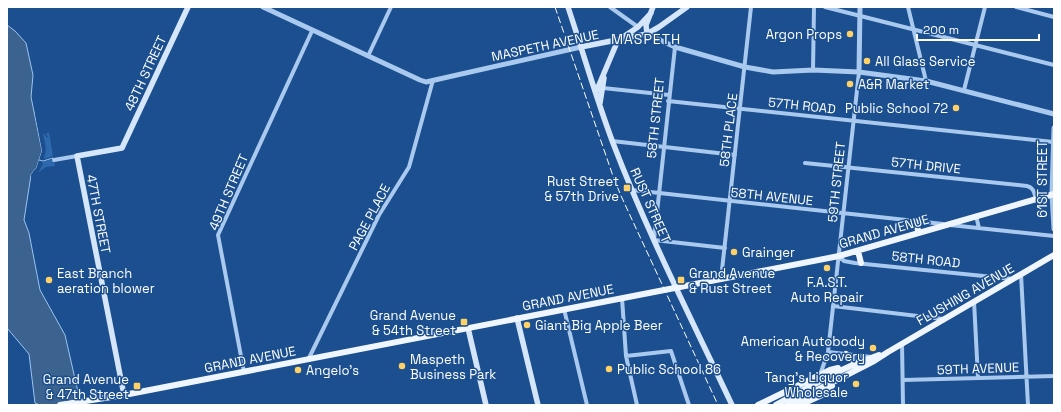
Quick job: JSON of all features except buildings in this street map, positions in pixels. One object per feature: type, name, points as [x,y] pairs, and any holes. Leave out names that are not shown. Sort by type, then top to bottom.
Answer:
[{"type":"main road","name":"48TH STREET","points":[[77,156],[122,148],[188,7]]},
{"type":"main road","name":"RUST STREET","points":[[568,7],[612,141],[632,190],[676,288],[732,405]]},
{"type":"main road","points":[[646,34],[646,25],[653,7]]},
{"type":"main road","name":"MASPETH AVENUE","points":[[581,47],[646,34],[659,27],[687,7]]},
{"type":"main road","points":[[596,92],[618,40],[638,27],[651,13]]},
{"type":"main road","points":[[600,104],[606,70]]},
{"type":"main road","name":"47TH STREET","points":[[77,156],[124,395]]},
{"type":"main road","name":"GRAND AVENUE","points":[[60,405],[124,395],[839,256],[1053,194]]},
{"type":"main road","points":[[915,221],[918,233]]},
{"type":"main road","points":[[858,251],[861,263]]},
{"type":"main road","name":"FLUSHING AVENUE","points":[[776,405],[844,369],[874,361],[902,343],[1054,255]]},
{"type":"main road","points":[[517,318],[538,405]]},
{"type":"main road","points":[[468,328],[486,405]]},
{"type":"main road","name":"FLUSHING AVENUE","points":[[788,405],[841,378],[872,357],[888,352]]},
{"type":"main road","points":[[846,354],[853,360],[856,367]]},
{"type":"main road","points":[[758,405],[834,369],[844,369]]},
{"type":"main road","points":[[800,405],[813,402],[841,378]]},
{"type":"street","name":"MASPETH AVENUE","points":[[263,7],[312,31],[426,82],[581,47]]},
{"type":"street","points":[[368,56],[391,7]]},
{"type":"street","points":[[610,7],[638,27]]},
{"type":"street","name":"58TH PLACE","points":[[721,279],[751,7]]},
{"type":"street","points":[[813,70],[814,7]]},
{"type":"street","points":[[825,7],[1054,65]]},
{"type":"street","name":"59TH STREET","points":[[818,382],[828,352],[834,306],[859,72],[860,7]]},
{"type":"street","points":[[908,7],[926,81]]},
{"type":"street","points":[[964,90],[985,7]]},
{"type":"street","points":[[1016,7],[1054,17]]},
{"type":"street","name":"49TH STREET","points":[[244,372],[218,235],[312,31]]},
{"type":"street","points":[[646,34],[675,46],[745,67],[773,72],[813,70],[859,72],[926,81],[1054,114]]},
{"type":"street","name":"58TH STREET","points":[[654,240],[668,95],[675,46]]},
{"type":"street","name":"PAGE PLACE","points":[[309,358],[379,215],[409,167],[433,80]]},
{"type":"street","points":[[603,88],[668,95]]},
{"type":"street","name":"57TH ROAD","points":[[668,101],[1053,142]]},
{"type":"street","name":"61ST STREET","points":[[1054,128],[1054,229]]},
{"type":"street","points":[[612,141],[735,155]]},
{"type":"street","points":[[54,160],[77,156]]},
{"type":"street","name":"57TH DRIVE","points":[[805,163],[1027,186],[1034,190],[1036,199]]},
{"type":"street","name":"58TH AVENUE","points":[[632,190],[1054,236]]},
{"type":"street","points":[[976,216],[979,228]]},
{"type":"street","points":[[654,240],[725,248]]},
{"type":"street","name":"58TH ROAD","points":[[839,256],[844,261],[1013,279]]},
{"type":"street","points":[[1021,274],[1028,405]]},
{"type":"street","points":[[622,298],[626,356],[637,405]]},
{"type":"street","points":[[974,302],[978,378]]},
{"type":"street","points":[[834,306],[943,319]]},
{"type":"street","points":[[564,309],[587,405]]},
{"type":"street","points":[[902,343],[903,405]]},
{"type":"street","points":[[626,356],[671,351],[689,405]]},
{"type":"street","points":[[828,352],[872,357]]},
{"type":"street","name":"59TH AVENUE","points":[[903,380],[1054,376]]},
{"type":"shaded area","points":[[7,25],[26,43],[33,75],[31,97],[42,151],[36,169],[31,175],[24,220],[29,233],[40,290],[65,335],[81,405],[40,405],[35,403],[29,354],[7,328]]},
{"type":"shaded area","points":[[49,132],[53,156],[45,159],[46,148],[43,133],[47,138],[48,137],[46,134]]},
{"type":"shaded area","points":[[54,160],[55,166],[46,167],[39,172],[43,164],[42,162]]},
{"type":"pier","points":[[35,113],[37,114],[44,151],[38,170],[33,176],[32,182],[31,175],[36,169],[42,151]]},
{"type":"waterway","points":[[39,160],[43,161],[54,159]]},
{"type":"railway","points":[[555,7],[614,179],[718,405]]},
{"type":"place","name":"Argon Props","points":[[850,34]]},
{"type":"place","name":"All Glass Service","points":[[867,61]]},
{"type":"place","name":"A&R Market","points":[[850,84]]},
{"type":"place","name":"Public School 72","points":[[956,108]]},
{"type":"place","name":"Rust Street & 57th Drive","points":[[627,188]]},
{"type":"place","name":"Grainger","points":[[734,252]]},
{"type":"place","name":"F.A.S.T. Auto Repair","points":[[827,268]]},
{"type":"place","name":"East Branch aeration blower","points":[[49,280]]},
{"type":"place","name":"Grand Avenue & Rust Street","points":[[681,280]]},
{"type":"place","name":"Grand Avenue & 54th Street","points":[[464,322]]},
{"type":"place","name":"Giant Big Apple Beer","points":[[527,325]]},
{"type":"place","name":"American Autobody & Recovery","points":[[873,348]]},
{"type":"place","name":"Maspeth Business Park","points":[[402,366]]},
{"type":"place","name":"Public School 86","points":[[609,369]]},
{"type":"place","name":"Angelo's","points":[[298,370]]},
{"type":"place","name":"Tang's Liquor Wholesale","points":[[856,384]]},
{"type":"place","name":"Grand Avenue & 47th Street","points":[[137,386]]},
{"type":"district","name":"MASPETH","points":[[646,39]]}]
